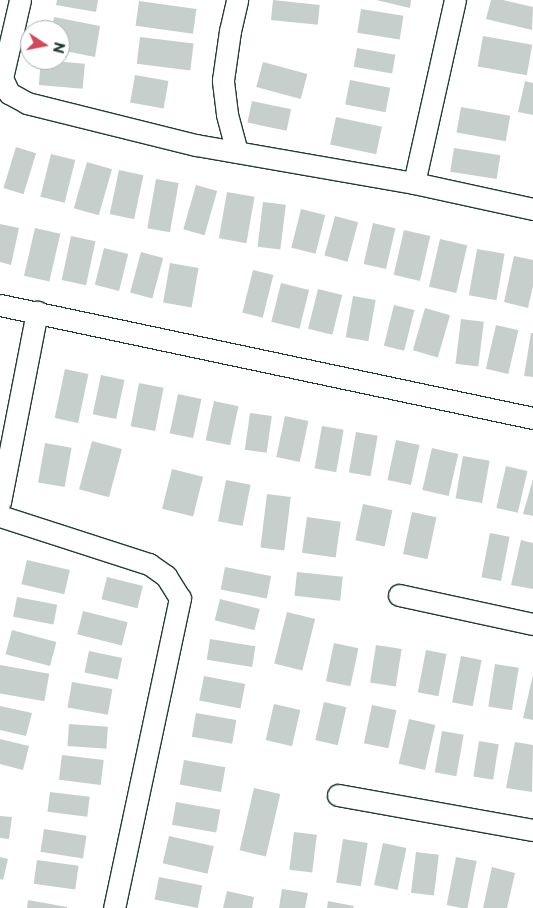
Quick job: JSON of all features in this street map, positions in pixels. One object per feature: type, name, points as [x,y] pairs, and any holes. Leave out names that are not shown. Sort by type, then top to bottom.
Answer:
[{"type":"street","points":[[20,0],[2,78],[9,93],[27,102],[196,144],[414,183],[533,209]]},
{"type":"street","points":[[237,0],[230,31],[223,80],[227,114],[237,152]]},
{"type":"street","points":[[414,183],[455,0]]},
{"type":"street","points":[[0,305],[533,418]]},
{"type":"street","points":[[0,502],[37,312]]},
{"type":"street","points":[[0,516],[149,564],[166,576],[180,598],[114,908]]},
{"type":"street","points":[[399,595],[533,624]]},
{"type":"street","points":[[338,795],[533,830]]},
{"type":"building","points":[[57,0],[98,0],[96,12],[56,5]]},
{"type":"building","points":[[273,0],[320,5],[318,25],[271,20]]},
{"type":"building","points":[[376,0],[411,0],[410,8]]},
{"type":"building","points":[[491,0],[503,0],[533,7],[532,30],[486,19]]},
{"type":"building","points":[[139,1],[196,9],[193,34],[136,26]]},
{"type":"building","points":[[361,9],[403,16],[400,39],[357,33]]},
{"type":"building","points":[[54,17],[69,20],[54,20]]},
{"type":"building","points":[[70,20],[100,26],[95,57],[70,52]]},
{"type":"building","points":[[483,36],[532,45],[527,75],[478,67]]},
{"type":"building","points":[[140,37],[194,44],[190,70],[137,64]]},
{"type":"building","points":[[357,48],[395,55],[392,73],[354,67]]},
{"type":"building","points":[[263,62],[307,74],[301,99],[256,87]]},
{"type":"building","points":[[70,63],[85,64],[83,89],[39,85],[40,70],[70,70]]},
{"type":"building","points":[[135,75],[168,81],[164,108],[130,103]]},
{"type":"building","points":[[350,80],[390,88],[385,112],[345,105]]},
{"type":"building","points":[[525,81],[533,83],[533,115],[518,112]]},
{"type":"building","points":[[252,101],[291,109],[287,131],[247,123]]},
{"type":"building","points":[[461,107],[510,116],[506,141],[456,133]]},
{"type":"building","points":[[336,117],[382,127],[376,154],[330,144]]},
{"type":"building","points":[[16,147],[36,153],[24,194],[3,188]]},
{"type":"building","points":[[454,148],[500,155],[497,179],[450,172]]},
{"type":"building","points":[[51,154],[75,160],[65,203],[40,197]]},
{"type":"building","points":[[87,162],[112,169],[99,215],[74,208]]},
{"type":"building","points":[[119,170],[143,175],[134,219],[110,214]]},
{"type":"building","points":[[156,179],[179,183],[170,232],[147,228]]},
{"type":"building","points":[[196,185],[217,191],[204,235],[183,229]]},
{"type":"building","points":[[227,192],[255,197],[246,243],[219,238]]},
{"type":"building","points":[[263,202],[286,205],[280,249],[258,247]]},
{"type":"building","points":[[301,209],[325,215],[316,254],[291,248]]},
{"type":"building","points":[[335,216],[358,222],[348,262],[324,256]]},
{"type":"building","points":[[373,223],[395,228],[386,269],[364,264]]},
{"type":"building","points":[[0,224],[19,228],[11,265],[0,262]]},
{"type":"building","points":[[35,228],[60,234],[49,282],[24,276]]},
{"type":"building","points":[[404,230],[430,236],[420,281],[394,275]]},
{"type":"building","points":[[71,236],[95,241],[86,285],[62,280]]},
{"type":"building","points":[[440,239],[467,245],[456,293],[429,287]]},
{"type":"building","points":[[104,248],[128,254],[119,291],[95,285]]},
{"type":"building","points":[[477,249],[505,254],[496,300],[469,295]]},
{"type":"building","points":[[141,252],[163,258],[152,299],[130,293]]},
{"type":"building","points":[[514,256],[533,260],[533,286],[528,308],[504,302]]},
{"type":"building","points":[[170,263],[199,268],[192,307],[163,302]]},
{"type":"building","points":[[253,270],[273,275],[263,318],[242,313]]},
{"type":"building","points":[[281,283],[309,290],[299,329],[271,322]]},
{"type":"building","points":[[318,289],[342,295],[332,335],[308,329]]},
{"type":"building","points":[[353,296],[376,300],[368,341],[346,337]]},
{"type":"building","points":[[394,305],[414,310],[404,351],[384,346]]},
{"type":"building","points":[[425,308],[450,315],[438,357],[413,350]]},
{"type":"building","points":[[461,319],[484,322],[478,366],[456,364]]},
{"type":"building","points":[[496,325],[518,330],[508,374],[486,369]]},
{"type":"building","points":[[531,333],[533,333],[533,377],[524,376]]},
{"type":"building","points":[[65,369],[88,374],[78,423],[55,418]]},
{"type":"building","points":[[101,375],[124,380],[116,419],[93,414]]},
{"type":"building","points":[[139,383],[164,388],[155,431],[131,426]]},
{"type":"building","points":[[178,394],[201,399],[193,438],[170,433]]},
{"type":"building","points":[[214,401],[238,406],[230,445],[206,440]]},
{"type":"building","points":[[250,413],[272,416],[267,453],[245,450]]},
{"type":"building","points":[[285,416],[308,421],[300,462],[276,457]]},
{"type":"building","points":[[322,426],[344,430],[336,472],[315,468]]},
{"type":"building","points":[[356,432],[378,436],[371,476],[349,472]]},
{"type":"building","points":[[396,440],[419,445],[411,485],[387,480]]},
{"type":"building","points":[[92,441],[122,449],[109,497],[79,489]]},
{"type":"building","points":[[45,443],[72,448],[65,487],[38,482]]},
{"type":"building","points":[[432,448],[458,454],[449,496],[422,490]]},
{"type":"building","points":[[463,456],[490,461],[482,503],[456,498]]},
{"type":"building","points":[[506,466],[527,471],[518,513],[496,508]]},
{"type":"building","points":[[172,469],[203,477],[193,517],[162,509]]},
{"type":"building","points":[[533,479],[533,516],[523,514]]},
{"type":"building","points":[[226,480],[251,485],[243,526],[218,521]]},
{"type":"building","points":[[267,494],[291,497],[284,551],[260,548]]},
{"type":"building","points":[[363,504],[392,510],[385,546],[355,540]]},
{"type":"building","points":[[412,512],[436,517],[428,559],[403,554]]},
{"type":"building","points":[[307,517],[341,522],[336,557],[302,553]]},
{"type":"building","points":[[490,533],[510,537],[501,581],[481,577]]},
{"type":"building","points":[[521,540],[533,543],[533,589],[511,585]]},
{"type":"building","points":[[27,560],[70,570],[64,594],[21,584]]},
{"type":"building","points":[[225,567],[271,576],[267,599],[221,590]]},
{"type":"building","points":[[297,572],[343,577],[340,601],[294,596]]},
{"type":"building","points":[[107,577],[143,586],[137,608],[101,599]]},
{"type":"building","points":[[17,597],[57,605],[53,624],[13,617]]},
{"type":"building","points":[[220,599],[260,609],[254,630],[215,620]]},
{"type":"building","points":[[83,611],[128,622],[122,645],[77,634]]},
{"type":"building","points":[[287,612],[315,619],[302,670],[274,663]]},
{"type":"building","points":[[12,630],[56,642],[50,666],[6,654]]},
{"type":"building","points":[[210,639],[255,646],[252,667],[207,660]]},
{"type":"building","points":[[334,643],[358,648],[350,686],[326,681]]},
{"type":"building","points":[[376,645],[402,649],[396,687],[370,683]]},
{"type":"building","points":[[426,650],[447,654],[438,696],[418,692]]},
{"type":"building","points":[[89,651],[122,658],[118,680],[84,673]]},
{"type":"building","points":[[461,656],[482,660],[473,706],[452,702]]},
{"type":"building","points":[[495,664],[519,668],[512,710],[488,706]]},
{"type":"building","points":[[0,665],[49,674],[44,701],[0,693]]},
{"type":"building","points":[[533,675],[533,720],[523,718]]},
{"type":"building","points":[[204,676],[245,684],[240,709],[199,701]]},
{"type":"building","points":[[72,682],[112,689],[108,715],[67,708]]},
{"type":"building","points":[[324,702],[346,707],[338,745],[315,740]]},
{"type":"building","points":[[274,704],[300,710],[292,746],[266,740]]},
{"type":"building","points":[[372,705],[396,710],[388,748],[364,743]]},
{"type":"building","points":[[0,706],[32,713],[26,736],[0,730]]},
{"type":"building","points":[[196,713],[236,720],[232,744],[192,737]]},
{"type":"building","points":[[409,719],[435,725],[425,770],[399,764]]},
{"type":"building","points":[[69,724],[108,727],[106,749],[67,746]]},
{"type":"building","points":[[442,731],[464,735],[456,776],[435,772]]},
{"type":"building","points":[[0,739],[29,746],[23,770],[0,764]]},
{"type":"building","points":[[479,741],[499,744],[493,780],[473,777]]},
{"type":"building","points":[[515,742],[533,745],[532,792],[506,788]]},
{"type":"building","points":[[62,755],[104,760],[101,785],[59,780]]},
{"type":"building","points":[[184,760],[225,767],[221,792],[180,785]]},
{"type":"building","points":[[254,788],[280,794],[266,856],[240,850]]},
{"type":"building","points":[[50,792],[90,797],[87,817],[48,812]]},
{"type":"building","points":[[176,802],[220,810],[216,832],[172,825]]},
{"type":"building","points":[[0,816],[12,817],[9,839],[0,838]]},
{"type":"building","points":[[44,829],[86,836],[83,858],[40,852]]},
{"type":"building","points":[[294,832],[317,835],[312,873],[289,870]]},
{"type":"building","points":[[169,836],[214,846],[208,874],[163,863]]},
{"type":"building","points":[[343,839],[368,843],[361,886],[336,882]]},
{"type":"building","points":[[383,843],[406,848],[398,890],[374,885]]},
{"type":"building","points":[[416,852],[439,855],[434,895],[411,893]]},
{"type":"building","points":[[0,857],[8,859],[3,880],[0,879]]},
{"type":"building","points":[[456,857],[477,861],[467,908],[447,905]]},
{"type":"building","points":[[37,860],[79,866],[75,890],[34,884]]},
{"type":"building","points":[[492,867],[515,873],[507,908],[483,908]]},
{"type":"building","points":[[159,877],[202,885],[198,908],[155,900]]},
{"type":"building","points":[[282,889],[308,893],[305,908],[279,908]]},
{"type":"building","points":[[227,891],[254,897],[252,908],[223,908]]},
{"type":"building","points":[[28,900],[67,907],[67,908],[27,908]]},
{"type":"building","points":[[328,901],[354,906],[353,908],[327,908]]}]
